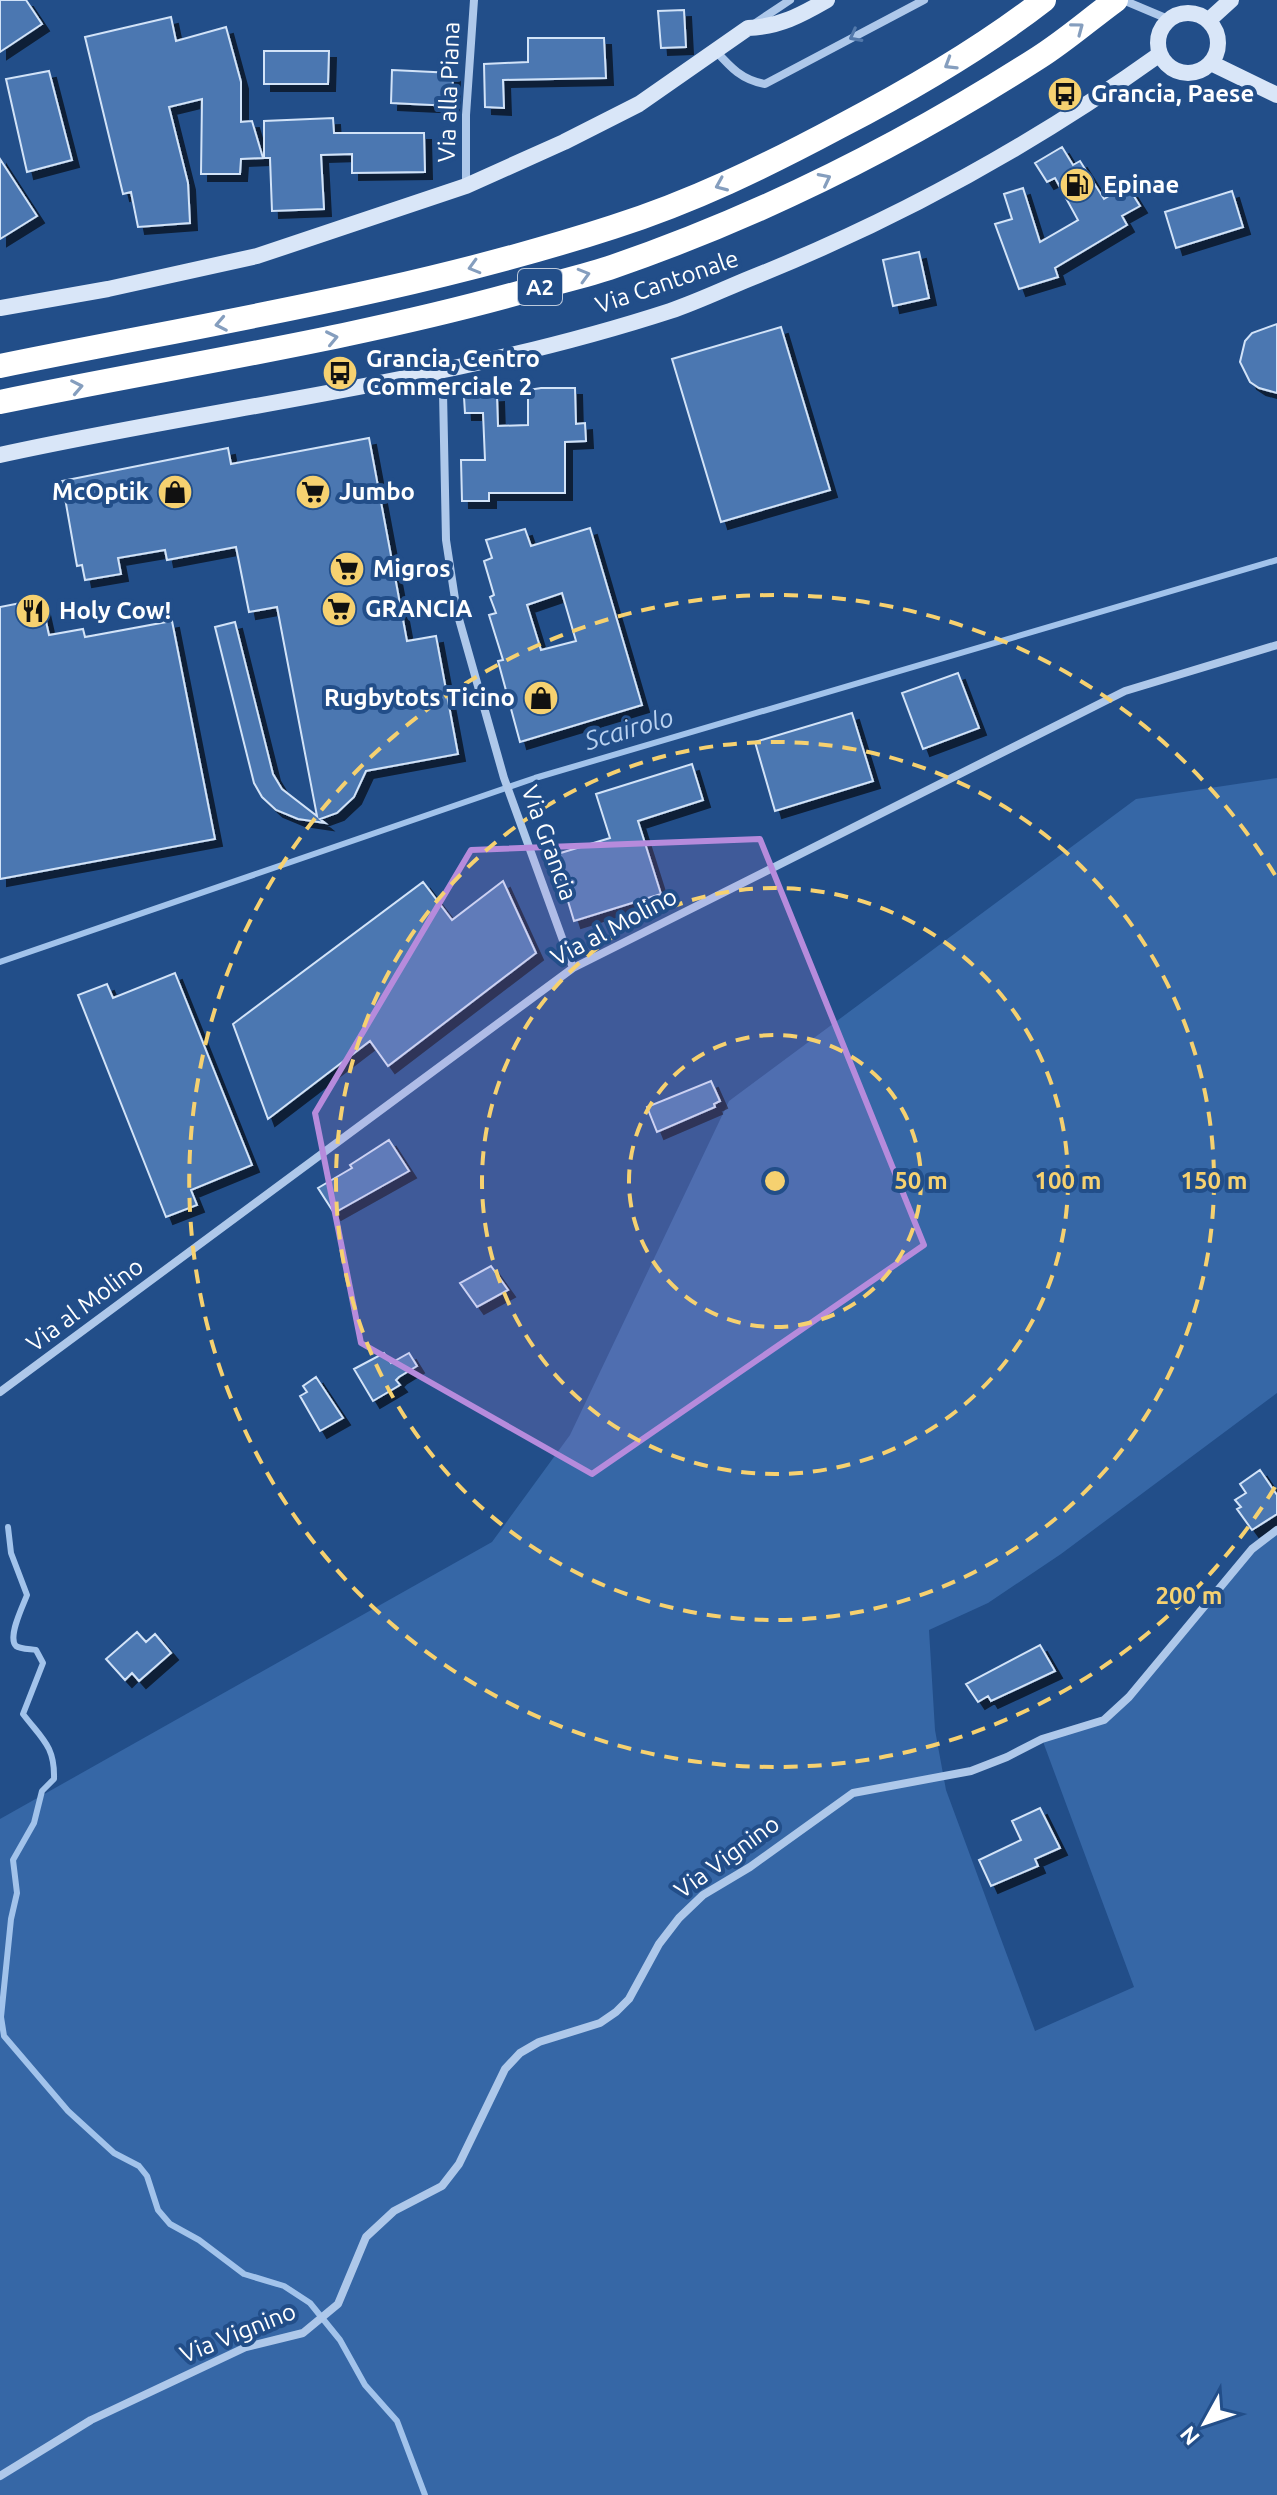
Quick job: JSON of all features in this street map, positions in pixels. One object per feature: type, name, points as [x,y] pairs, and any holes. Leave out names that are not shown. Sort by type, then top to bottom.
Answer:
[{"type":"highway","name":"A2","points":[[0,366],[311,306],[445,275],[612,228],[772,163],[900,95],[1016,22],[1044,0]]},
{"type":"highway","name":"A2","points":[[0,402],[421,318],[606,269],[693,238],[792,196],[906,137],[1040,57],[1116,0]]},
{"type":"main road","points":[[0,308],[108,289],[257,256],[466,186],[639,104],[748,28],[769,28],[794,19],[827,0]]},
{"type":"main road","points":[[1209,20],[1231,0]]},
{"type":"main road","points":[[1184,12],[1202,15],[1209,20],[1218,37],[1216,55],[1211,63],[1193,73],[1173,69],[1160,54],[1158,35],[1168,19],[1184,12]]},
{"type":"main road","name":"Via Cantonale","points":[[0,455],[439,371],[570,340],[672,310],[792,262],[959,182],[1079,110],[1160,54]]},
{"type":"main road","points":[[1211,63],[1277,95]]},
{"type":"street","name":"Via alla Piana","points":[[466,186],[466,115],[474,0]]},
{"type":"street","points":[[748,28],[790,0]]},
{"type":"street","points":[[715,50],[747,81],[765,84],[924,0]]},
{"type":"street","points":[[1123,0],[1168,19]]},
{"type":"street","name":"Via Grancia","points":[[439,371],[443,392],[446,540],[457,612],[504,778],[573,968]]},
{"type":"street","name":"Via al Molino","points":[[0,1392],[573,968],[1125,691],[1277,645]]},
{"type":"street","name":"Via Vignino","points":[[0,2476],[91,2420],[246,2347],[303,2333],[338,2304],[366,2237],[394,2211],[442,2186],[459,2164],[505,2069],[520,2053],[539,2042],[600,2023],[616,2012],[629,1999],[659,1944],[703,1895],[750,1867],[853,1793],[971,1771],[1042,1739],[1104,1720],[1138,1686],[1252,1549],[1277,1530]]},
{"type":"highlighted area","points":[[760,839],[924,1245],[592,1474],[361,1343],[315,1113],[471,850]]},
{"type":"shaded area","points":[[1277,778],[1277,1393],[1061,1554],[988,1603],[929,1630],[935,1730],[946,1790],[1035,2031],[1134,1987],[1042,1739],[1104,1720],[1252,1549],[1277,1530],[1277,2495],[0,2495],[0,1819],[492,1542],[570,1435],[729,1101],[1136,799]]},
{"type":"building","points":[[0,0],[26,0],[42,24],[0,52]]},
{"type":"building","points":[[684,10],[686,47],[661,48],[658,11]]},
{"type":"building","points":[[171,17],[176,41],[226,27],[241,82],[241,122],[252,121],[263,158],[241,159],[240,174],[201,174],[202,99],[169,107],[188,183],[190,223],[138,227],[131,192],[123,194],[85,37]]},
{"type":"building","points":[[528,38],[604,38],[606,78],[503,80],[504,108],[485,107],[484,64],[528,62]]},
{"type":"building","points":[[264,51],[329,51],[328,84],[264,84]]},
{"type":"building","points":[[392,70],[453,73],[452,106],[391,103]]},
{"type":"building","points":[[49,71],[72,160],[27,172],[6,79]]},
{"type":"building","points":[[333,118],[334,133],[424,133],[425,172],[352,173],[352,154],[321,155],[324,209],[272,211],[270,158],[264,158],[264,121]]},
{"type":"building","points":[[1062,147],[1073,165],[1080,161],[1104,199],[1127,185],[1140,206],[1122,216],[1127,225],[1055,268],[1058,277],[1019,289],[995,224],[1012,219],[1004,194],[1023,188],[1040,242],[1078,220],[1055,178],[1047,182],[1035,163]]},
{"type":"building","points":[[0,159],[37,216],[0,239]]},
{"type":"building","points":[[1232,191],[1243,227],[1176,248],[1165,212]]},
{"type":"building","points":[[919,252],[929,298],[893,306],[883,260]]},
{"type":"building","points":[[1277,324],[1277,393],[1250,382],[1240,362],[1245,341],[1252,333]]},
{"type":"building","points":[[781,327],[830,490],[721,522],[672,359]]},
{"type":"building","points":[[575,388],[576,424],[585,423],[586,441],[565,442],[565,493],[489,493],[489,501],[462,501],[461,460],[485,460],[483,413],[465,413],[464,397],[497,395],[498,426],[528,425],[528,390]]},
{"type":"building","name":"GRANCIA","points":[[369,438],[407,641],[436,636],[458,754],[366,771],[354,797],[337,813],[320,819],[325,823],[298,819],[276,810],[262,797],[254,783],[215,627],[235,622],[273,774],[282,789],[317,816],[277,607],[249,612],[236,547],[167,560],[165,550],[118,558],[121,574],[85,580],[82,565],[77,566],[62,481],[228,448],[231,464]]},
{"type":"building","points":[[590,528],[642,705],[520,742],[498,661],[503,660],[489,615],[496,613],[490,597],[494,595],[484,561],[492,558],[486,540],[525,529],[531,546]],"holes":[[[562,593],[576,641],[541,650],[527,605]]]},
{"type":"building","points":[[41,599],[49,635],[83,629],[85,637],[172,621],[215,839],[0,879],[0,607]]},
{"type":"building","points":[[958,673],[979,728],[923,749],[902,693]]},
{"type":"building","points":[[852,713],[873,781],[775,811],[755,742]]},
{"type":"building","points":[[692,764],[703,800],[638,821],[661,894],[574,921],[554,855],[610,838],[596,794]]},
{"type":"building","points":[[503,881],[536,953],[388,1066],[370,1041],[268,1119],[233,1024],[423,882],[452,920]]},
{"type":"building","points":[[175,973],[252,1165],[191,1190],[197,1205],[166,1217],[78,995],[107,984],[113,998]]},
{"type":"building","points":[[711,1081],[720,1101],[714,1104],[715,1107],[657,1132],[647,1107]]},
{"type":"building","points":[[389,1140],[409,1171],[334,1213],[318,1188],[352,1168],[350,1165]]},
{"type":"building","points":[[491,1266],[508,1290],[477,1307],[460,1283]]},
{"type":"building","points":[[384,1353],[391,1363],[409,1353],[417,1366],[396,1380],[400,1385],[373,1401],[354,1369]]},
{"type":"building","points":[[316,1377],[343,1418],[320,1431],[300,1396],[307,1392],[303,1386]]},
{"type":"building","points":[[1260,1470],[1277,1495],[1277,1514],[1252,1530],[1237,1509],[1241,1507],[1235,1500],[1246,1493],[1240,1484]]},
{"type":"building","points":[[137,1632],[146,1642],[155,1634],[171,1653],[139,1681],[132,1673],[125,1680],[106,1659]]},
{"type":"building","points":[[1040,1645],[1055,1671],[991,1701],[988,1696],[978,1702],[966,1684]]},
{"type":"building","points":[[1040,1808],[1060,1848],[1035,1859],[1038,1866],[991,1886],[979,1860],[1021,1840],[1012,1821]]},
{"type":"waterway","name":"Scairolo","points":[[0,962],[535,778],[1277,560]]},
{"type":"waterway","points":[[8,1527],[11,1553],[27,1595],[14,1629],[14,1642],[18,1647],[36,1650],[43,1663],[23,1714],[50,1751],[54,1779],[42,1791],[34,1823],[13,1860],[17,1893],[11,1919],[1,2017],[4,2036],[68,2111],[114,2153],[139,2166],[147,2176],[158,2210],[170,2224],[199,2240],[244,2274],[284,2286],[310,2303],[340,2340],[365,2385],[397,2421],[425,2495]]},
{"type":"place","name":"Grancia, Paese","points":[[1065,94]]},
{"type":"place","name":"Epinae","points":[[1077,185]]},
{"type":"place","name":"Grancia, Centro Commerciale 2","points":[[340,373]]},
{"type":"place","name":"McOptik","points":[[175,492]]},
{"type":"place","name":"Jumbo","points":[[313,492]]},
{"type":"place","name":"Migros","points":[[347,569]]},
{"type":"place","name":"GRANCIA","points":[[339,609]]},
{"type":"place","name":"Holy Cow!","points":[[33,611]]},
{"type":"place","name":"Rugbytots Ticino","points":[[541,698]]}]
